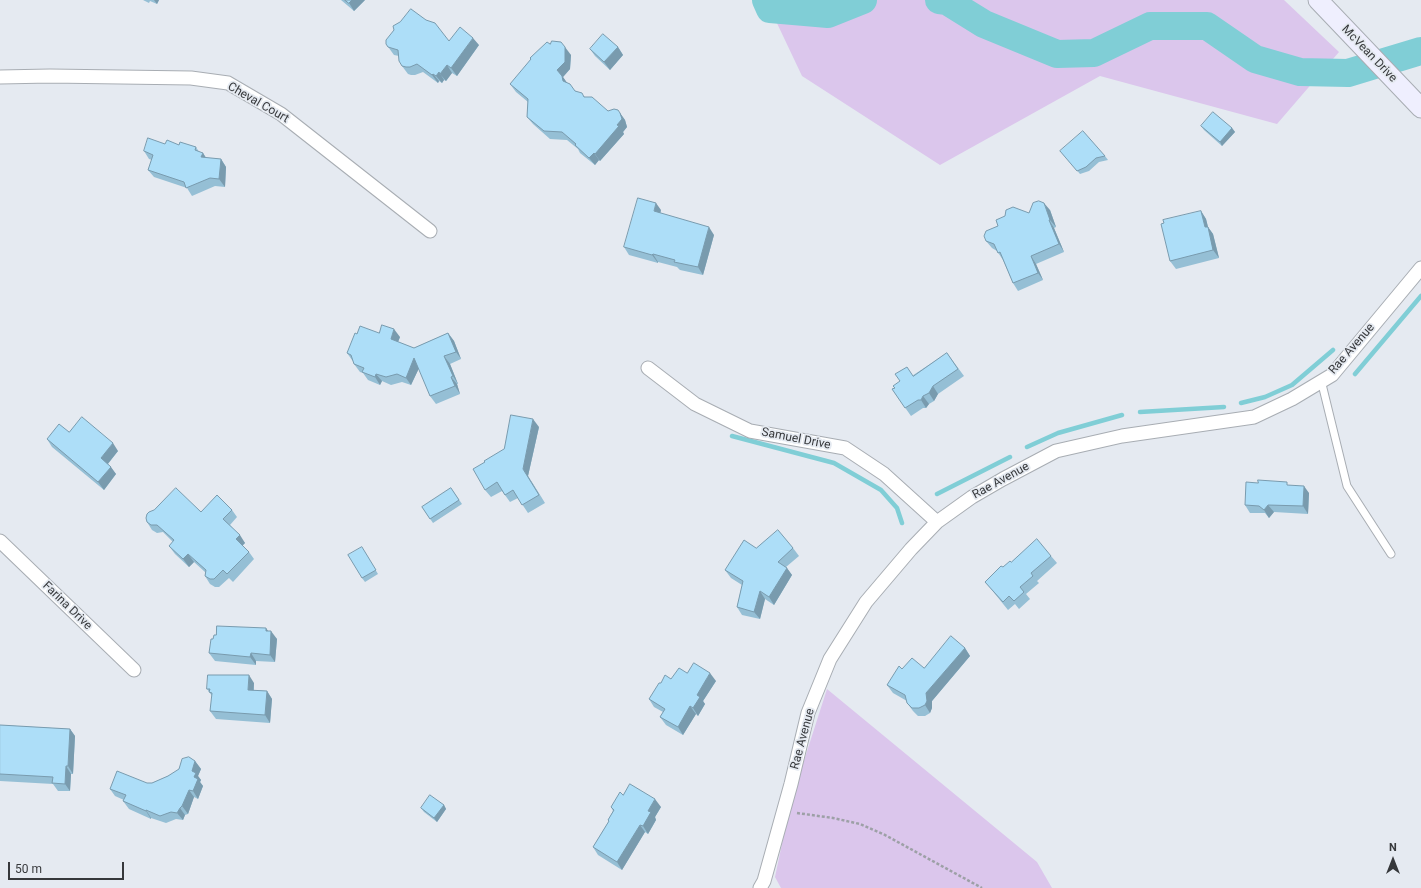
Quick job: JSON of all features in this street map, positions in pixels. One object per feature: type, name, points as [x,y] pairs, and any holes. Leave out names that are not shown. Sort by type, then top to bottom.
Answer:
[{"type":"main road","name":"McVean Drive","points":[[1318,0],[1421,108]]},
{"type":"street","name":"Cheval Court","points":[[0,76],[191,78],[228,83],[281,114],[430,232]]},
{"type":"street","name":"Rae Avenue","points":[[760,888],[764,881],[784,811],[808,712],[830,659],[866,602],[911,549],[937,522],[972,497],[1002,479],[1056,452],[1122,436],[1254,417],[1292,399],[1332,375],[1421,268]]},
{"type":"street","name":"Samuel Drive","points":[[648,368],[695,404],[750,431],[845,448],[884,474],[937,522]]},
{"type":"street","name":"Farina Drive","points":[[0,542],[134,670]]},
{"type":"lane","points":[[1322,380],[1347,486],[1391,554]]},
{"type":"path","points":[[784,811],[833,818],[860,824],[885,834],[982,888]]},
{"type":"shaded area","points":[[766,0],[1284,0],[1339,52],[1277,124],[1100,76],[940,165],[802,76]]},
{"type":"shaded area","points":[[827,689],[1037,862],[1052,888],[781,888],[775,877],[791,801]]},
{"type":"building","points":[[345,0],[352,0],[349,3]]},
{"type":"building","points":[[411,9],[426,20],[435,23],[449,41],[460,27],[473,38],[451,68],[447,65],[440,74],[439,72],[436,76],[433,74],[432,75],[417,64],[410,67],[402,66],[399,61],[398,50],[388,47],[386,44],[386,40],[394,30],[393,26],[400,22]]},
{"type":"building","points":[[603,34],[618,47],[604,62],[590,49]]},
{"type":"building","points":[[552,41],[561,42],[565,47],[565,62],[557,70],[562,76],[563,81],[570,84],[575,91],[582,93],[584,97],[592,97],[608,111],[614,109],[618,110],[622,119],[617,125],[619,126],[595,154],[594,153],[589,158],[562,132],[544,131],[527,117],[528,99],[510,84],[531,59],[530,58],[547,42],[550,44]]},
{"type":"building","points":[[1213,112],[1232,128],[1220,142],[1201,126]]},
{"type":"building","points":[[1083,131],[1105,156],[1096,158],[1086,167],[1077,171],[1060,151]]},
{"type":"building","points":[[148,138],[165,144],[167,140],[179,145],[180,142],[196,147],[195,150],[203,153],[201,157],[221,159],[219,179],[210,178],[186,188],[184,182],[148,170],[153,155],[144,151]]},
{"type":"building","points":[[638,198],[656,203],[654,211],[709,227],[698,267],[674,262],[675,260],[624,247]]},
{"type":"building","points":[[1039,201],[1044,203],[1059,244],[1031,256],[1038,273],[1013,283],[1000,252],[998,253],[994,244],[986,241],[984,236],[986,231],[998,226],[996,220],[1005,216],[1006,210],[1013,207],[1029,213],[1033,203]]},
{"type":"building","points":[[1201,211],[1205,227],[1208,227],[1213,250],[1170,261],[1161,224],[1164,223],[1163,220]]},
{"type":"building","points":[[382,325],[394,329],[391,339],[414,348],[448,333],[456,352],[444,356],[453,376],[451,377],[455,386],[430,396],[414,358],[406,378],[397,374],[386,377],[376,374],[375,377],[362,372],[364,368],[354,364],[351,355],[347,353],[355,333],[357,334],[360,326],[379,333]]},
{"type":"building","points":[[947,353],[958,369],[933,386],[929,393],[923,396],[921,400],[918,400],[905,408],[892,389],[895,388],[893,386],[900,381],[895,374],[907,367],[913,376]]},
{"type":"building","points":[[511,415],[533,419],[523,469],[539,495],[522,505],[513,490],[505,495],[497,482],[485,490],[473,469],[504,449]]},
{"type":"building","points":[[82,417],[113,443],[101,458],[111,467],[98,482],[47,439],[59,424],[69,432]]},
{"type":"building","points":[[1258,480],[1287,482],[1287,485],[1304,486],[1303,506],[1268,505],[1264,510],[1259,506],[1245,505],[1246,482],[1258,483]]},
{"type":"building","points":[[176,488],[201,512],[217,495],[232,510],[223,519],[240,535],[236,539],[249,552],[227,574],[223,570],[214,579],[210,579],[205,576],[206,570],[188,554],[183,559],[169,546],[174,540],[157,525],[151,525],[147,522],[147,514],[154,510]]},
{"type":"building","points":[[451,488],[459,500],[430,519],[422,507]]},
{"type":"building","points":[[778,530],[793,548],[778,562],[787,568],[769,597],[760,591],[754,612],[737,607],[743,581],[725,570],[744,540],[756,548]]},
{"type":"building","points":[[1037,539],[1051,556],[1031,573],[1033,576],[1020,587],[1024,592],[1014,601],[1009,596],[1003,602],[985,582],[1001,566],[1003,567],[1010,561],[1011,562]]},
{"type":"building","points":[[362,547],[376,570],[362,578],[348,555]]},
{"type":"building","points":[[217,626],[266,628],[266,631],[271,631],[270,655],[251,653],[250,657],[209,653],[211,639],[213,639],[214,635],[216,635]]},
{"type":"building","points":[[951,636],[965,648],[926,693],[927,701],[925,705],[919,708],[912,708],[907,703],[905,695],[887,685],[899,666],[902,669],[912,658],[924,668]]},
{"type":"building","points":[[694,663],[710,673],[697,695],[700,697],[693,708],[690,706],[678,727],[660,717],[665,709],[649,699],[665,675],[671,679],[679,668],[687,673]]},
{"type":"building","points":[[208,675],[249,675],[248,690],[267,691],[265,715],[210,711],[212,693],[209,692],[210,689],[207,689]]},
{"type":"building","points":[[0,725],[70,729],[68,766],[66,766],[65,784],[52,783],[53,777],[0,774]]},
{"type":"building","points":[[189,757],[195,761],[192,771],[196,773],[194,777],[198,779],[193,791],[189,790],[177,813],[171,812],[160,816],[146,811],[123,801],[126,795],[110,789],[117,771],[147,783],[152,783],[179,769],[182,759]]},
{"type":"building","points":[[630,784],[655,799],[648,811],[651,812],[643,826],[640,825],[617,862],[593,847],[614,810],[611,807],[620,792],[623,795]]},
{"type":"building","points":[[430,795],[444,805],[434,818],[421,808]]},
{"type":"waterway","points":[[766,0],[770,9],[828,14],[863,0]]},
{"type":"waterway","points":[[939,0],[947,1],[984,24],[1057,54],[1094,53],[1150,26],[1207,26],[1255,59],[1300,72],[1348,73],[1421,51]]},
{"type":"waterway","points":[[1355,374],[1421,296]]},
{"type":"waterway","points":[[1241,403],[1265,397],[1292,385],[1333,350]]},
{"type":"waterway","points":[[1140,412],[1224,407]]},
{"type":"waterway","points":[[1027,447],[1058,433],[1122,415]]},
{"type":"waterway","points":[[732,436],[834,463],[881,490],[897,508],[902,523]]},
{"type":"waterway","points":[[937,494],[1010,457]]}]
